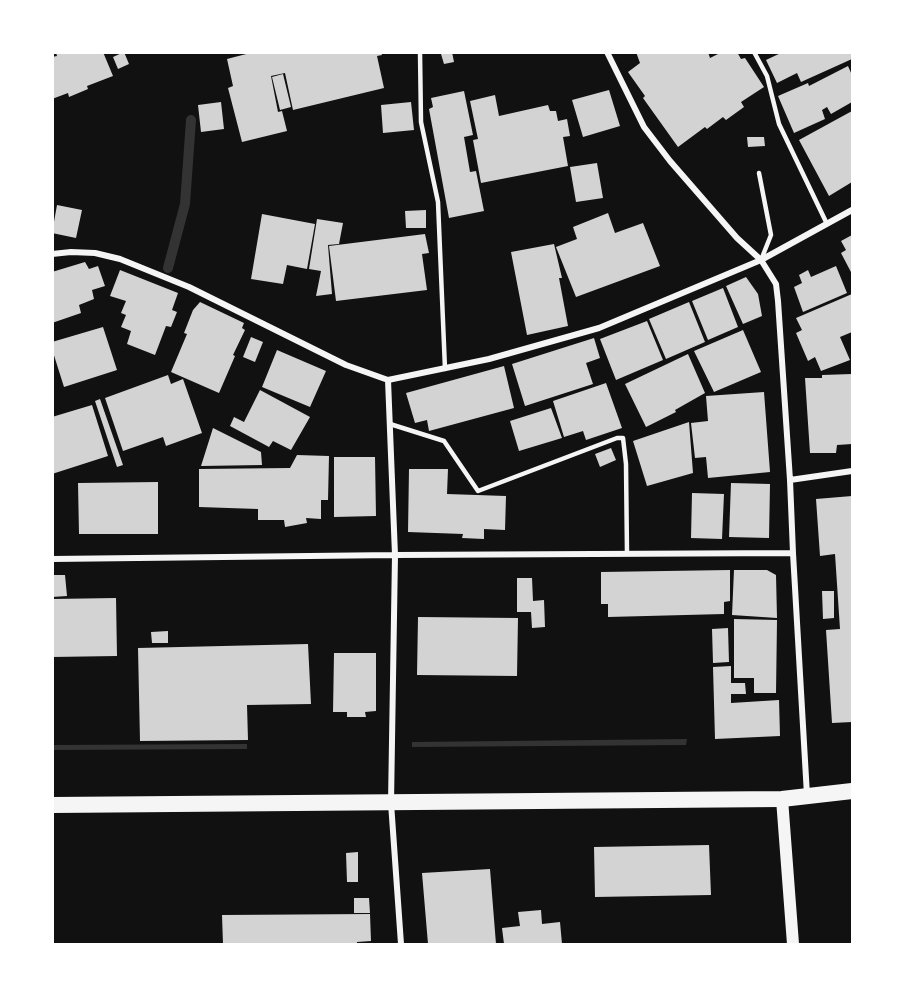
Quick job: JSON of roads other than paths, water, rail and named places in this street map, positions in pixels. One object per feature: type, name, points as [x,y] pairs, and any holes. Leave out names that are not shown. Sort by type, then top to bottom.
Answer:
[{"type":"highway","points":[[52,806],[782,799],[852,791]]},
{"type":"main road","points":[[782,799],[793,945]]},
{"type":"street","points":[[607,52],[644,127],[670,161],[730,229],[761,260],[776,284],[790,480],[807,796]]},
{"type":"street","points":[[52,254],[71,252],[120,259],[189,287],[346,365],[388,380],[489,359],[599,328],[761,260],[852,210]]},
{"type":"street","points":[[388,380],[395,555],[391,803],[401,945]]},
{"type":"street","points":[[790,480],[852,471]]},
{"type":"street","points":[[52,559],[793,553]]},
{"type":"lane","points":[[420,52],[421,122],[438,202],[445,369]]},
{"type":"lane","points":[[754,52],[767,76],[779,124],[827,224]]},
{"type":"lane","points":[[759,173],[771,235],[761,260]]},
{"type":"lane","points":[[390,424],[444,441],[478,491],[617,438],[623,438],[626,464],[627,554]]},
{"type":"waterway","points":[[168,268],[185,204],[191,120]]}]
